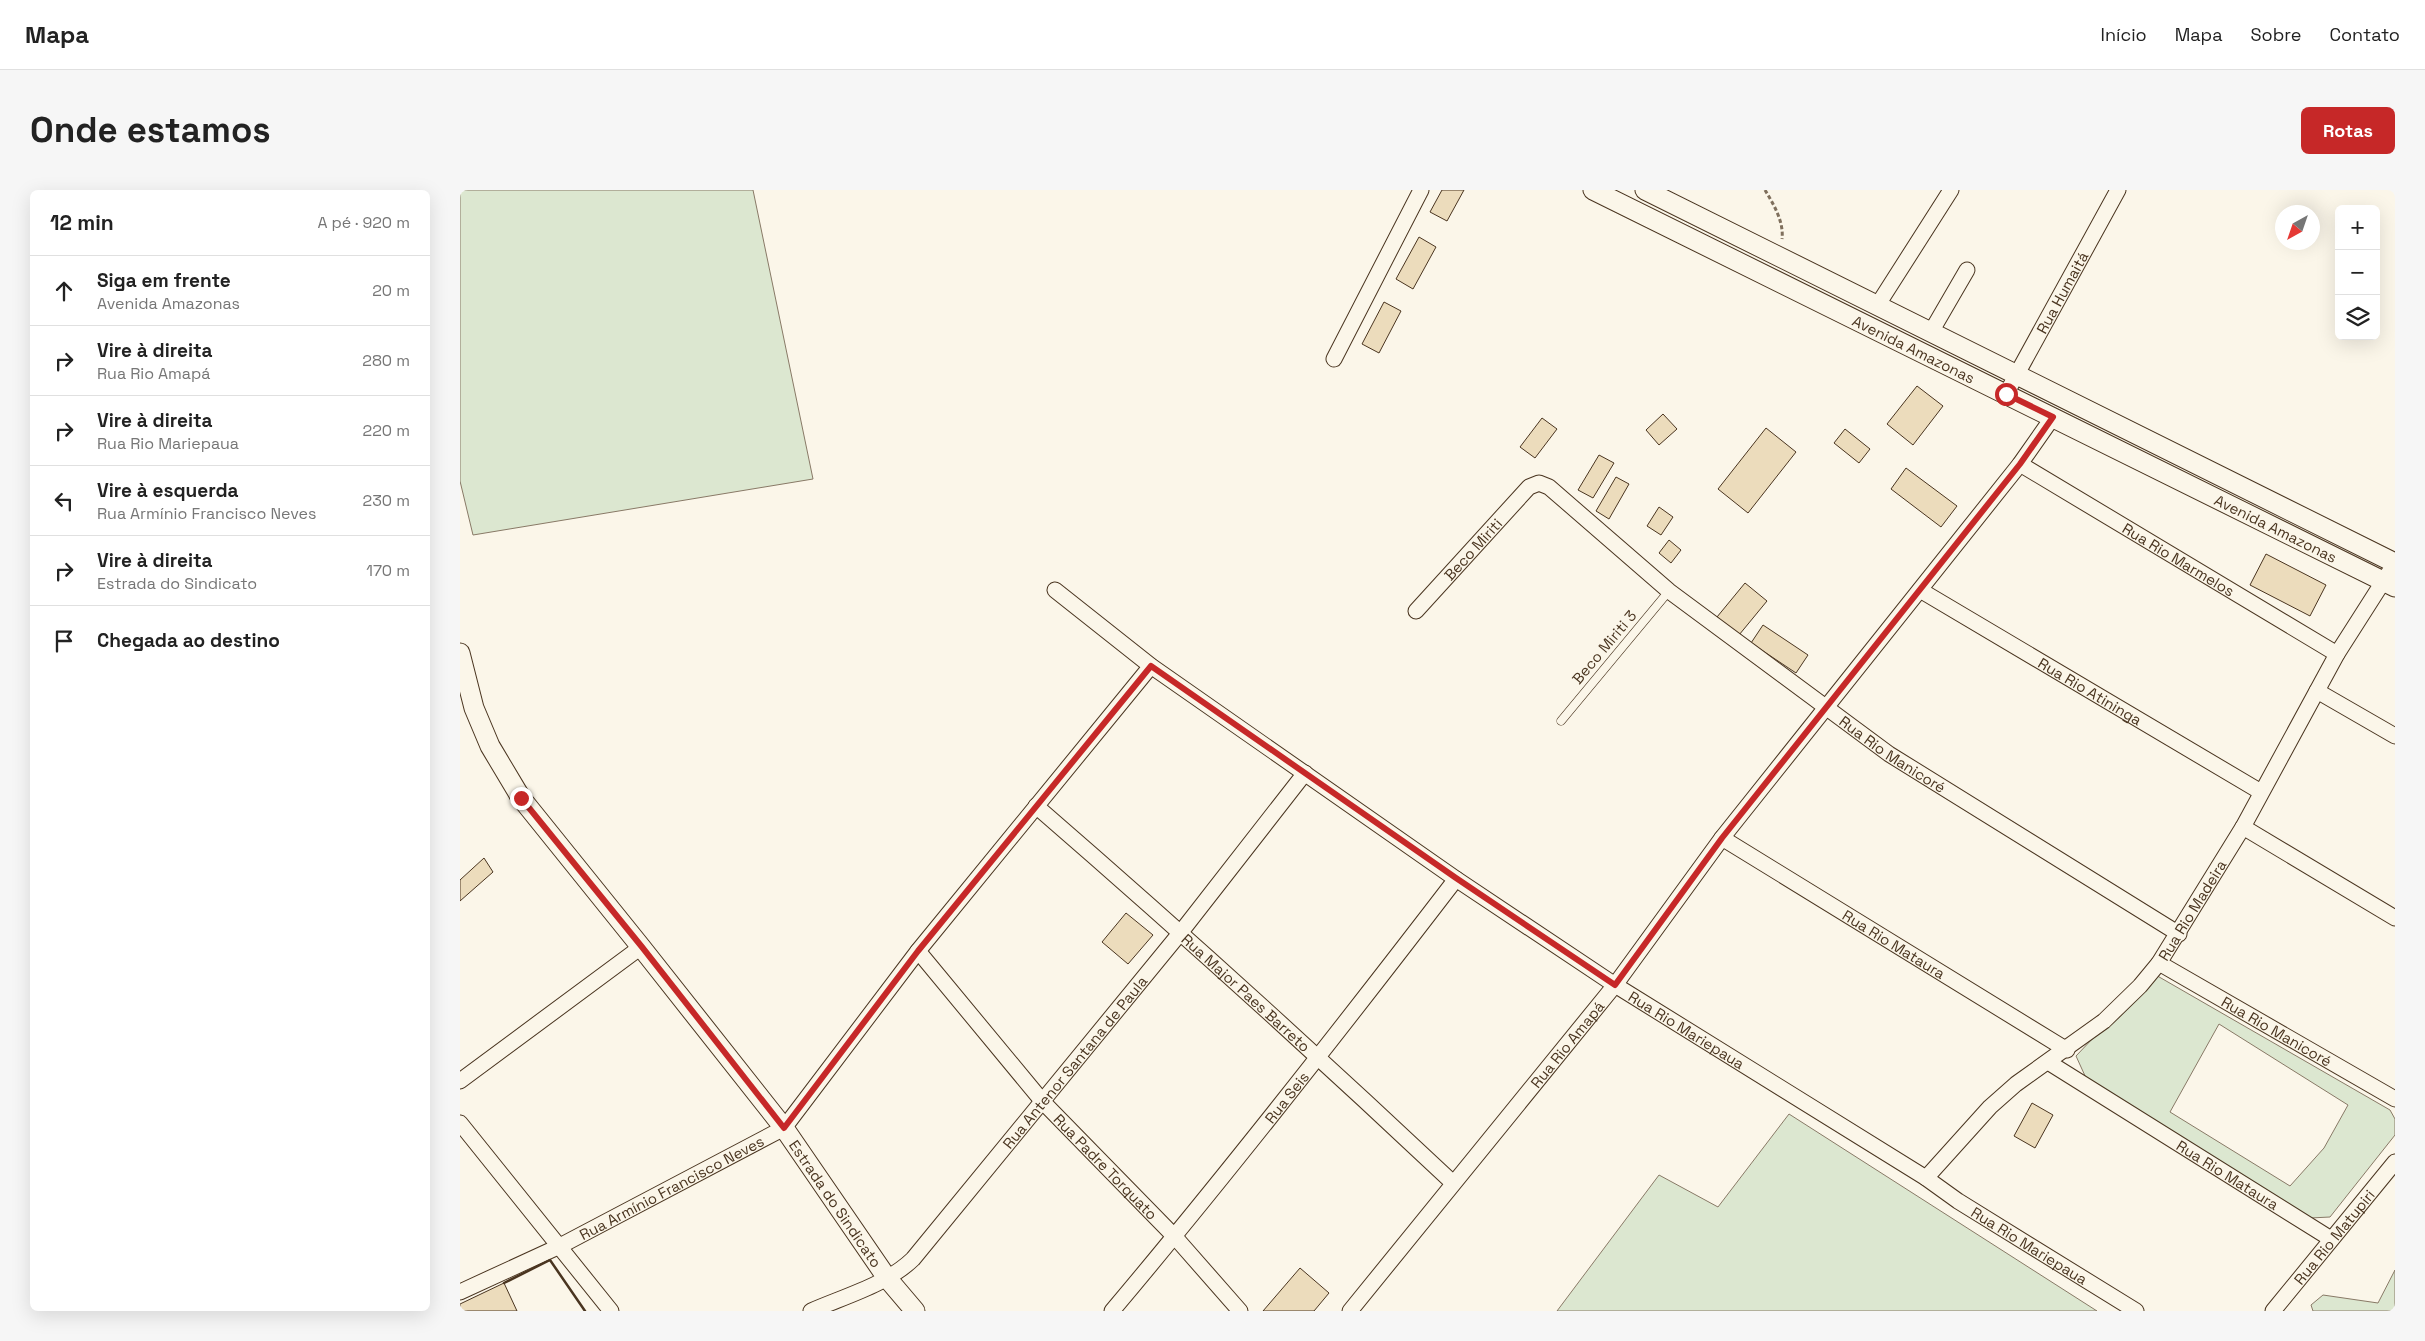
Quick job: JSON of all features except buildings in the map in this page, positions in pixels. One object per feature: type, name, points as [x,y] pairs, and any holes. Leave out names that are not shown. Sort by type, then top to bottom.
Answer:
[{"type":"street","points":[[1334,359],[1421,190]]},
{"type":"street","name":"Avenida Amazonas","points":[[1593,190],[2389,584]]},
{"type":"street","name":"Avenida Amazonas","points":[[1646,190],[2395,563]]},
{"type":"street","points":[[1877,306],[1951,190]]},
{"type":"street","name":"Rua Humaitá","points":[[2006,394],[2118,190]]},
{"type":"street","points":[[1931,332],[1967,270]]},
{"type":"street","name":"Rua Rio Amapá","points":[[1350,1311],[1615,985],[1722,838],[2020,464],[2053,417]]},
{"type":"street","name":"Rua Rio Marmelos","points":[[2020,464],[2337,654]]},
{"type":"street","name":"Rua Rio Manicoré","points":[[1529,487],[1539,483],[1549,487],[1669,591],[1827,706],[1889,754],[2179,934]]},
{"type":"street","name":"Beco Miriti","points":[[1416,611],[1529,487]]},
{"type":"street","name":"Rua Rio Madeira","points":[[1926,1178],[1990,1107],[2016,1084],[2067,1050],[2104,1021],[2140,986],[2159,963],[2179,934],[2244,827],[2261,792],[2337,654],[2389,584],[2395,563]]},
{"type":"street","name":"Rua Rio Mariepaua","points":[[1055,590],[1151,666],[1456,878],[1615,985],[2136,1311]]},
{"type":"street","name":"Rua Rio Atininga","points":[[1920,590],[2261,792]]},
{"type":"street","name":"Estrada do Sindicato","points":[[460,653],[474,708],[490,746],[521,798],[642,947],[784,1128],[887,1278],[915,1311]]},
{"type":"street","name":"Rua Armínio Francisco Neves","points":[[460,1292],[560,1246],[784,1128],[918,951],[1151,666]]},
{"type":"street","points":[[2317,691],[2395,736]]},
{"type":"street","name":"Rua Antenor Santana de Paula","points":[[811,1311],[887,1278],[901,1270],[913,1259],[1181,932],[1306,773]]},
{"type":"street","name":"Rua Major Paes Barreto","points":[[1036,806],[1181,932],[1319,1057],[1453,1183]]},
{"type":"street","points":[[2244,827],[2395,918]]},
{"type":"street","name":"Rua Rio Mataura","points":[[1722,838],[2067,1050]]},
{"type":"street","name":"Rua Seis","points":[[1112,1311],[1175,1237],[1319,1057],[1456,878]]},
{"type":"street","points":[[460,1080],[642,947]]},
{"type":"street","name":"Rua Padre Torquato","points":[[918,951],[1043,1102],[1175,1237],[1240,1311]]},
{"type":"street","name":"Rua Rio Manicoré","points":[[2159,963],[2395,1099]]},
{"type":"street","name":"Rua Rio Mataura","points":[[2048,1062],[2331,1239]]},
{"type":"street","points":[[460,1123],[611,1311]]},
{"type":"street","name":"Rua Rio Matupiri","points":[[2273,1311],[2395,1162]]},
{"type":"lane","name":"Beco Miriti 3","points":[[1561,721],[1669,591]]},
{"type":"path","points":[[1765,190],[1783,229],[1780,257]]},
{"type":"green space","points":[[460,190],[753,190],[813,479],[473,535],[460,481]]},
{"type":"green space","points":[[2154,974],[2390,1110],[2395,1119],[2395,1135],[2330,1217],[2310,1218],[2086,1078],[2076,1056]],"holes":[[[2219,1024],[2348,1105],[2324,1148],[2290,1186],[2170,1112]]]},
{"type":"green space","points":[[1789,1114],[2097,1311],[1557,1311],[1659,1175],[1718,1207]]},
{"type":"green space","points":[[2395,1270],[2395,1311],[2313,1311],[2311,1305],[2323,1295],[2378,1303]]},
{"type":"wall","points":[[504,1283],[550,1260],[585,1311]]},
{"type":"route","points":[[521,798],[642,947],[784,1128],[918,951],[1151,666],[1456,878],[1615,985],[1722,838],[2020,464],[2053,417],[2006,394]]}]
